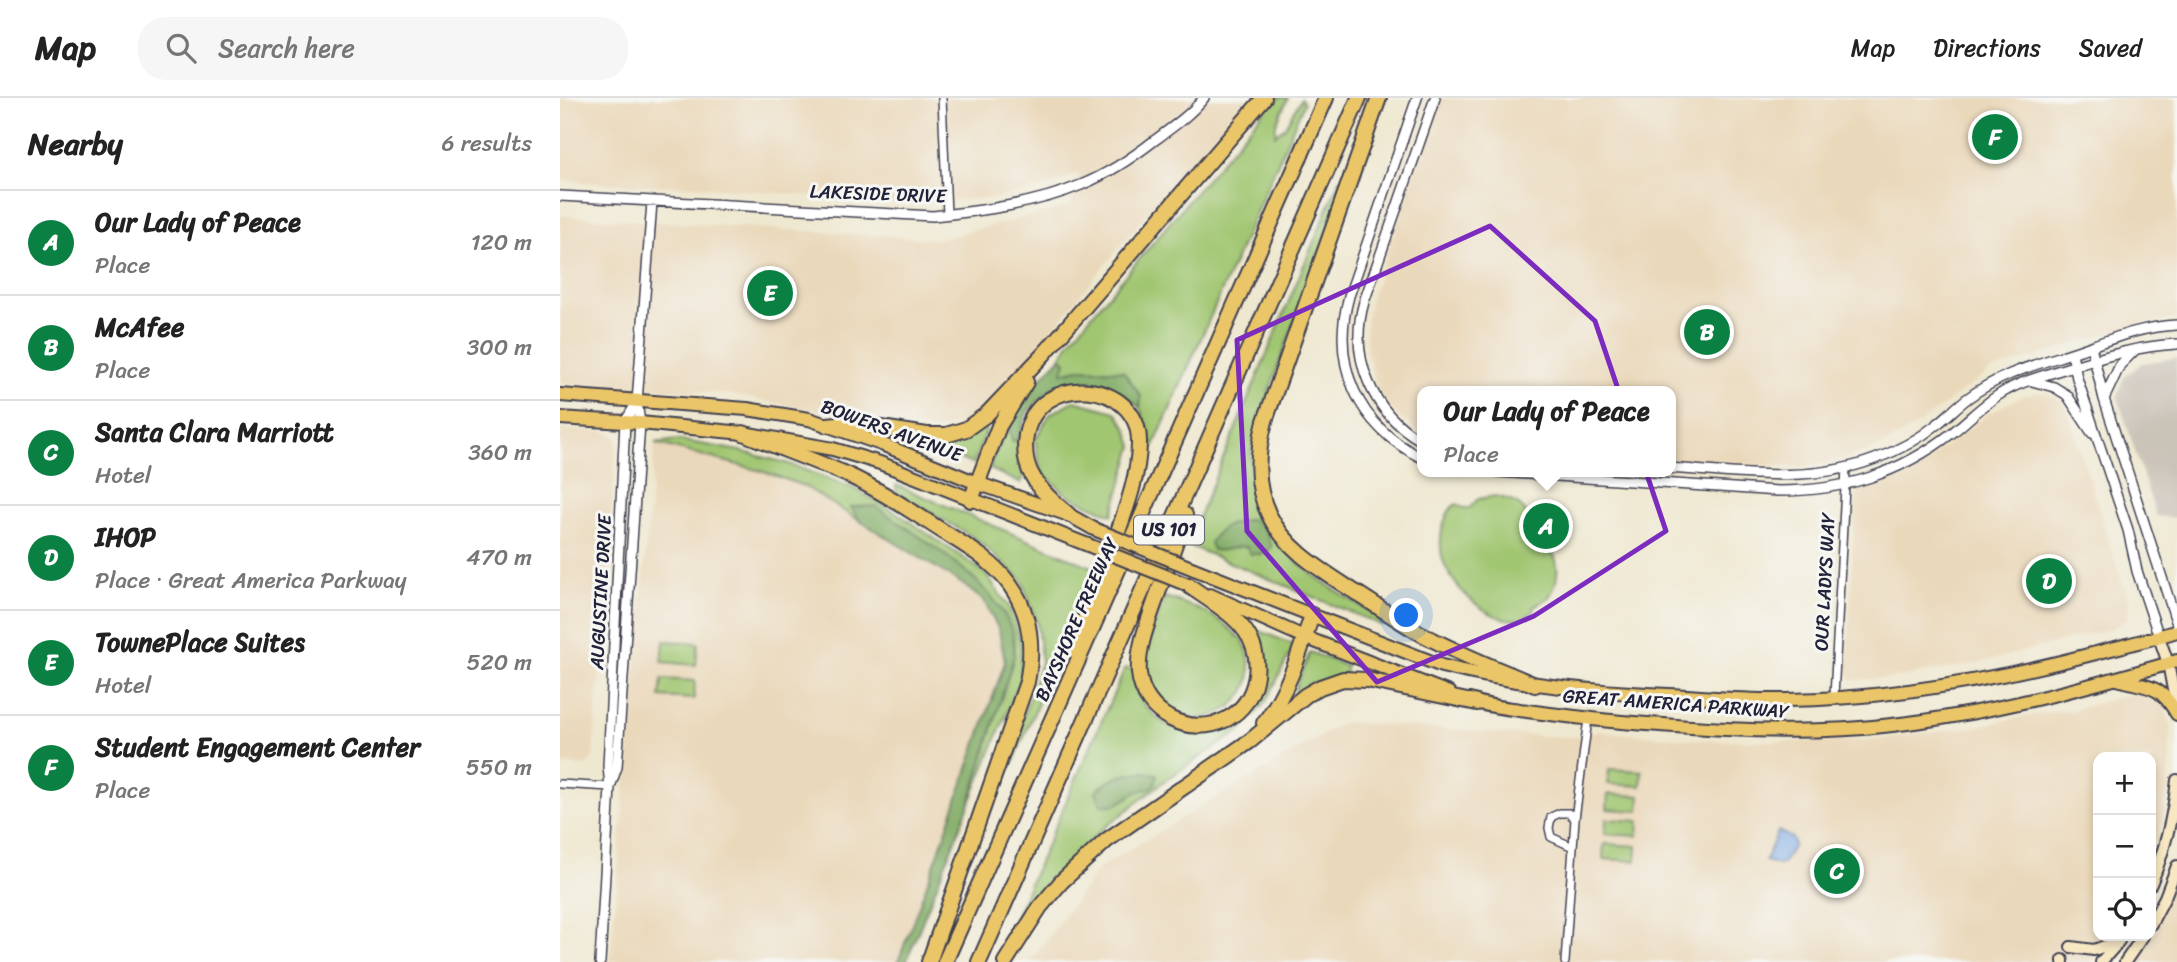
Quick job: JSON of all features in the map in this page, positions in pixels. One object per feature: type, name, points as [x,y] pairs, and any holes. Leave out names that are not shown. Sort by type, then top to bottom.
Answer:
[{"type":"highway","points":[[827,425],[849,423],[927,435],[946,435],[966,429],[987,414],[1044,354],[1264,98]]},
{"type":"highway","name":"BAYSHORE FREEWAY","points":[[945,962],[1326,98]]},
{"type":"highway","name":"US 101","points":[[979,962],[1359,98]]},
{"type":"highway","points":[[1379,98],[1265,421],[1258,450],[1258,478],[1262,494],[1269,515],[1284,537],[1308,562],[1417,631],[1470,658],[1535,684]]},
{"type":"highway","points":[[971,500],[999,426],[1044,354]]},
{"type":"highway","points":[[1020,793],[1122,521],[1138,458],[1140,440],[1131,416],[1117,400],[1099,393],[1079,390],[1058,394],[1044,404],[1028,428],[1025,450],[1031,475],[1069,516]]},
{"type":"highway","points":[[1188,585],[1244,629],[1252,642],[1257,665],[1255,685],[1244,704],[1227,719],[1207,726],[1184,724],[1161,714],[1147,698],[1139,670],[1147,624],[1216,426]]},
{"type":"highway","points":[[743,433],[853,478],[969,548],[1001,574],[1011,586],[1025,614],[1031,645],[1027,681],[929,962]]},
{"type":"highway","points":[[1250,741],[1283,694],[1303,646],[1312,615]]},
{"type":"highway","points":[[1005,962],[1040,907],[1084,860],[1107,840],[1250,741],[1306,695],[1320,687],[1343,679],[1367,680],[1477,703]]},
{"type":"main road","name":"BOWERS AVENUE","points":[[560,396],[747,409],[809,419],[1069,516],[1194,569]]},
{"type":"main road","name":"BOWERS AVENUE","points":[[560,418],[743,433],[833,449],[880,463],[1188,585]]},
{"type":"main road","name":"GREAT AMERICA PARKWAY","points":[[1194,569],[1442,666],[1484,677],[1535,684],[1650,694],[1785,701],[1902,692],[2048,666],[2177,631]]},
{"type":"main road","name":"GREAT AMERICA PARKWAY","points":[[1188,585],[1304,637],[1477,703],[1588,719],[1686,727],[1782,731],[1892,726],[1993,708],[2116,679],[2172,662]]},
{"type":"main road","points":[[2160,637],[2172,662],[2177,714]]},
{"type":"main road","points":[[2116,679],[2158,690],[2169,699],[2177,714]]},
{"type":"main road","points":[[2153,878],[2174,813],[2177,780]]},
{"type":"main road","points":[[2156,914],[2177,866]]},
{"type":"main road","points":[[2071,947],[2094,950],[2114,941]]},
{"type":"main road","points":[[2101,962],[2118,941]]},
{"type":"main road","points":[[2127,961],[2140,941]]},
{"type":"street","points":[[942,98],[947,214]]},
{"type":"street","name":"LAKESIDE DRIVE","points":[[560,196],[933,216],[1018,204],[1079,186],[1114,169],[1189,116],[1205,98]]},
{"type":"street","points":[[1417,98],[1349,296],[1343,323],[1345,363],[1363,408],[1389,438],[1417,455]]},
{"type":"street","points":[[1417,438],[1398,425],[1378,402],[1362,366],[1360,316],[1435,98]]},
{"type":"street","name":"AUGUSTINE DRIVE","points":[[610,788],[617,767],[640,423],[636,402],[652,202]]},
{"type":"street","points":[[1676,468],[1780,475],[1821,473],[1846,468],[1908,444],[1934,427],[1968,398],[2012,372],[2143,329],[2177,325]]},
{"type":"street","points":[[1571,477],[1777,491],[1813,490],[1845,485],[1885,472],[1919,455],[1953,432],[1994,398],[2016,385],[2128,350],[2177,344]]},
{"type":"street","points":[[2091,346],[2104,399],[2177,624]]},
{"type":"street","points":[[2104,399],[2120,365],[2134,350]]},
{"type":"street","points":[[2072,353],[2097,440],[2128,530],[2137,570],[2160,637]]},
{"type":"street","points":[[2030,380],[2054,387],[2067,395],[2097,440]]},
{"type":"street","name":"AUGUSTINE DRIVE","points":[[600,962],[625,422],[636,402]]},
{"type":"street","name":"OUR LADYS WAY","points":[[1834,697],[1846,468]]},
{"type":"street","points":[[1565,962],[1575,820],[1588,719]]},
{"type":"street","points":[[560,784],[610,788]]},
{"type":"street","points":[[1573,846],[1551,837],[1549,828],[1551,817],[1560,813],[1569,813],[1575,820]]},
{"type":"highlighted area","points":[[1490,226],[1595,321],[1666,531],[1534,616],[1377,682],[1247,531],[1237,340]]},
{"type":"shaded area","points":[[560,98],[1248,98],[1201,153],[1188,175],[1181,182],[1172,185],[1149,211],[988,408],[971,420],[938,430],[893,425],[728,394],[560,384],[560,216],[938,239],[1071,206],[1080,173],[1048,186],[996,198],[903,203],[695,186],[625,185],[560,180]]},
{"type":"shaded area","points":[[1441,98],[2177,98],[2177,318],[2137,324],[1990,371],[1910,430],[1883,445],[1833,462],[1801,467],[1676,459],[1676,386],[1417,386],[1417,430],[1386,403],[1378,389],[1366,351],[1366,323],[1372,296]]},
{"type":"shaded area","points":[[2177,358],[2177,518],[2156,516],[2117,395],[2124,377],[2142,363]]},
{"type":"shaded area","points":[[2041,392],[2062,401],[2069,416],[2129,603],[2127,619],[2114,628],[1974,664],[1892,678],[1851,680],[1846,672],[1856,496],[1859,490],[1894,477],[1925,461],[1990,413],[2023,396]]},
{"type":"shaded area","points":[[560,429],[609,432],[617,438],[593,758],[586,766],[560,764]]},
{"type":"shaded area","points":[[655,443],[765,472],[804,486],[961,583],[984,601],[999,630],[1005,662],[898,962],[610,962]]},
{"type":"shaded area","points":[[2145,692],[2155,695],[2165,706],[2170,726],[2166,808],[2156,841],[2156,752],[2093,752],[2093,941],[2107,941],[2090,962],[1030,962],[1100,867],[1344,722],[1542,736],[1572,737],[1597,731],[1699,740],[1813,742],[1869,740],[1973,727],[2053,711],[2070,711]]},
{"type":"shaded area","points":[[2177,870],[2177,962],[2132,962],[2142,941],[2156,941],[2156,914]]},
{"type":"green space","points":[[1275,98],[1288,98],[1276,124],[1275,135],[1285,127],[1301,99],[1304,103],[1152,450],[1140,408],[1141,396],[1123,371],[1079,369],[1062,373],[1066,362],[1061,357],[1070,341]]},
{"type":"green space","points":[[1340,179],[1345,181],[1256,427],[1252,469],[1267,521],[1287,552],[1320,580],[1383,620],[1381,625],[1187,545]]},
{"type":"green space","points":[[1061,357],[1066,362],[1062,373],[1079,369],[1123,371],[1141,396],[1140,408],[1124,394],[1106,384],[1077,381],[1051,389],[1027,412],[1018,440],[1012,441],[1009,424],[1032,387]]},
{"type":"green space","points":[[1074,401],[1116,412],[1127,429],[1133,446],[1112,515],[1067,495],[1041,471],[1035,440],[1050,414]]},
{"type":"green space","points":[[1009,424],[1012,441],[1018,440],[1024,477],[1020,483],[990,469]]},
{"type":"green space","points":[[983,427],[986,432],[973,464],[928,447],[929,439]]},
{"type":"green space","points":[[678,440],[740,451],[786,463],[853,488],[897,513],[984,572],[1009,607],[1021,643],[1021,678],[969,805],[1014,656],[997,604],[852,507],[860,521],[804,486],[765,472],[655,443]]},
{"type":"green space","points":[[896,485],[1094,568],[1014,761],[1002,783],[1041,662],[1037,622],[1022,580],[976,539],[896,492]]},
{"type":"green space","points":[[1496,496],[1512,501],[1525,511],[1529,521],[1529,537],[1552,553],[1557,565],[1556,580],[1548,598],[1534,606],[1533,612],[1521,619],[1508,619],[1481,608],[1458,586],[1442,558],[1442,530],[1451,509],[1457,504],[1470,508],[1478,499]]},
{"type":"green space","points":[[875,506],[933,546],[974,579],[991,596],[1004,615],[1014,639],[1014,656],[969,805],[906,962],[898,962],[1005,662],[999,630],[984,601],[961,583],[860,521],[851,507]]},
{"type":"green space","points":[[1251,519],[1263,526],[1272,547],[1263,554],[1251,554],[1247,547],[1213,550],[1210,543],[1223,529]]},
{"type":"green space","points":[[1165,597],[1205,612],[1241,637],[1249,660],[1249,681],[1244,692],[1225,710],[1200,718],[1176,713],[1149,682],[1146,670],[1147,651]]},
{"type":"green space","points":[[1260,631],[1294,645],[1266,702],[1240,731],[1167,779],[1099,832],[1049,886],[1007,945],[1004,942],[1125,668],[1134,670],[1137,691],[1145,706],[1168,725],[1196,732],[1224,728],[1248,712],[1258,695],[1263,667],[1256,637]]},
{"type":"green space","points":[[664,641],[698,643],[696,665],[662,662]]},
{"type":"green space","points":[[1310,652],[1346,666],[1346,673],[1296,694],[1295,689]]},
{"type":"green space","points":[[662,679],[695,681],[694,699],[660,697]]},
{"type":"green space","points":[[1609,769],[1642,771],[1641,786],[1608,784]]},
{"type":"green space","points":[[1143,772],[1157,774],[1152,787],[1118,803],[1101,805],[1096,791],[1101,787],[1118,777]]},
{"type":"green space","points":[[1608,794],[1640,796],[1639,811],[1607,809]]},
{"type":"green space","points":[[1606,819],[1639,821],[1638,836],[1605,834]]},
{"type":"green space","points":[[1604,844],[1637,846],[1636,861],[1603,859]]},
{"type":"water","points":[[1778,831],[1792,838],[1794,845],[1779,865],[1765,861]]},
{"type":"place","name":"Student Engagement Center","points":[[1995,137]]},
{"type":"place","name":"TownePlace Suites","points":[[770,293]]},
{"type":"place","name":"McAfee","points":[[1707,332]]},
{"type":"place","name":"Our Lady of Peace","points":[[1546,526]]},
{"type":"place","name":"IHOP","points":[[2049,581]]},
{"type":"place","name":"Santa Clara Marriott","points":[[1837,871]]}]
